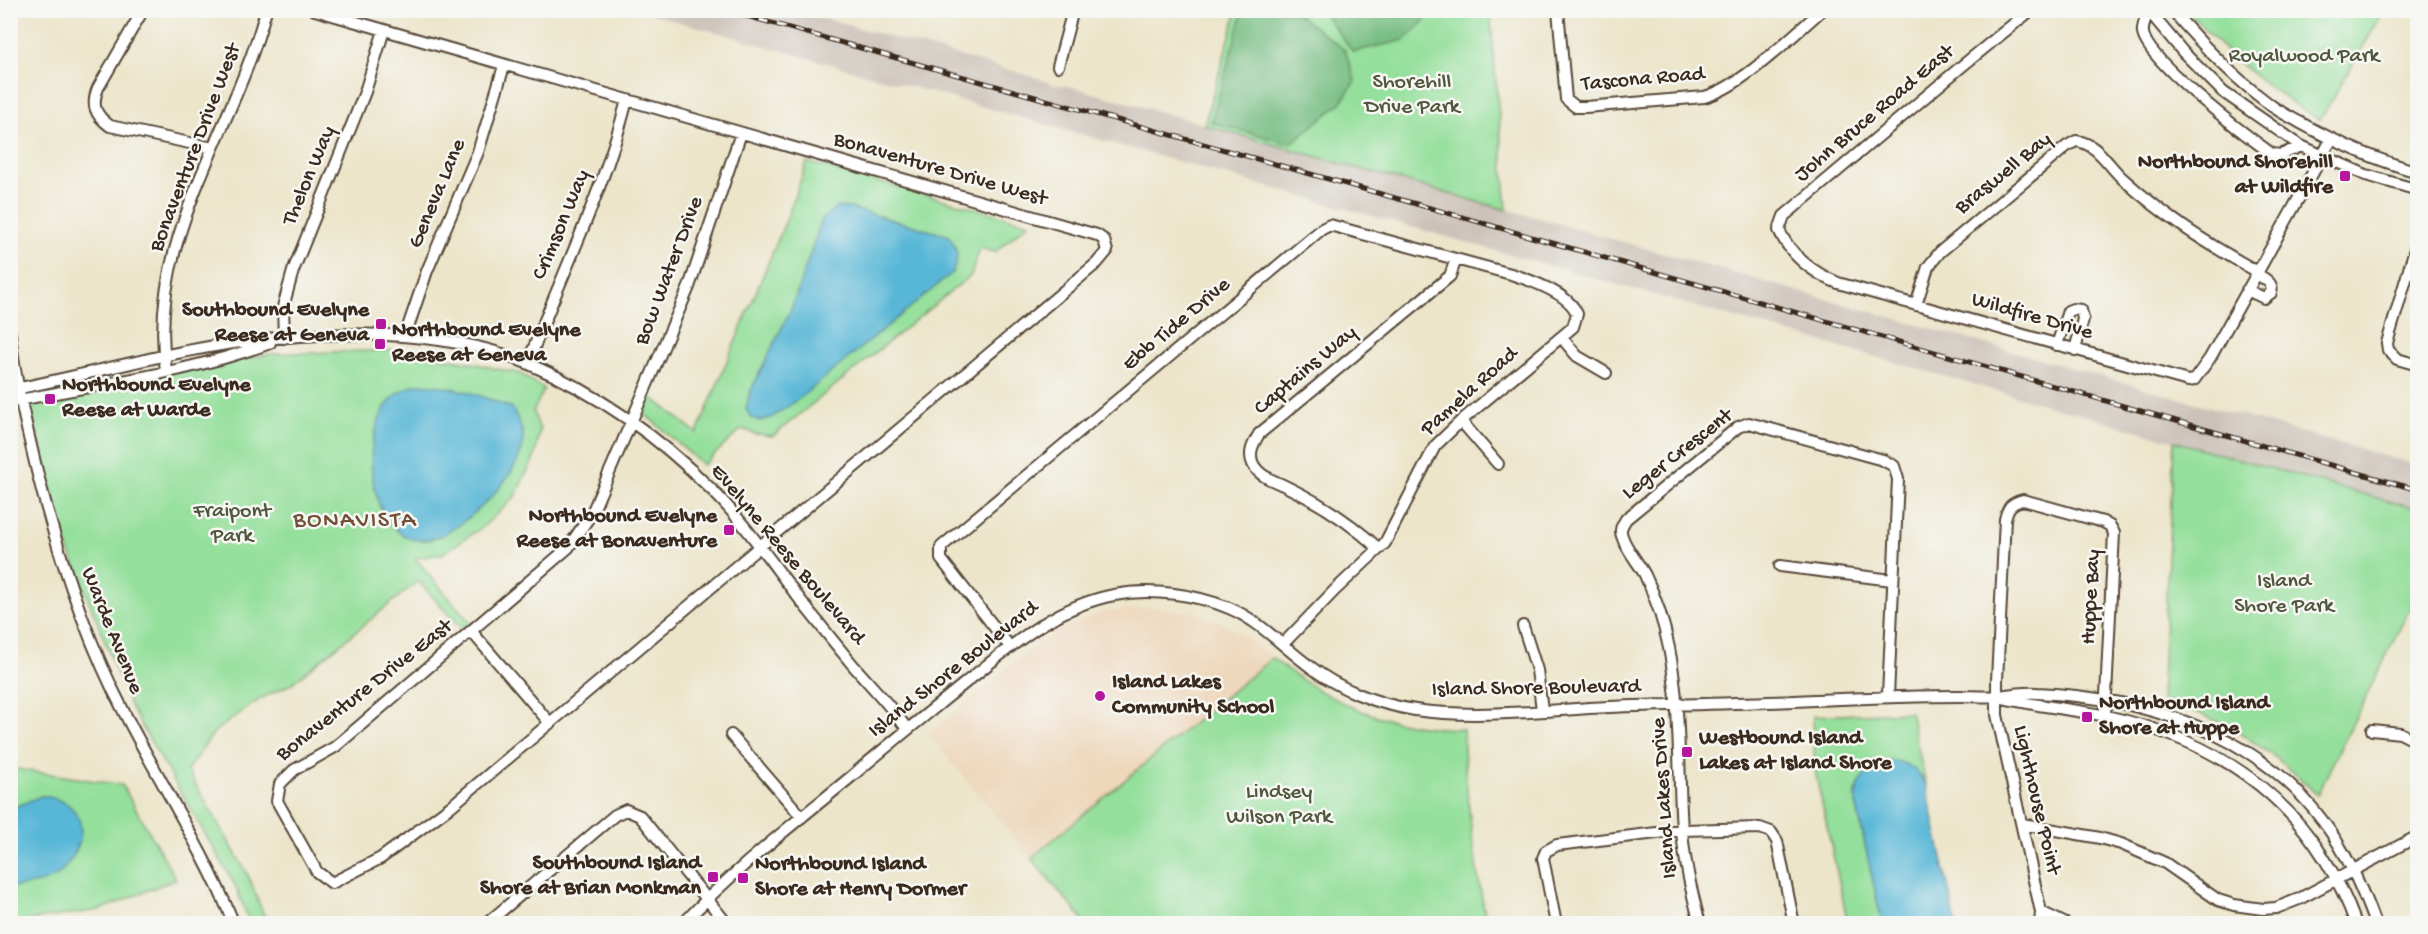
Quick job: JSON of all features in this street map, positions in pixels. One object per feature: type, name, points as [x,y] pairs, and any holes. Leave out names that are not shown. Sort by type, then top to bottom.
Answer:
[{"type":"street","points":[[143,10],[98,88],[94,99],[94,109],[99,118],[110,126],[213,148]]},
{"type":"street","name":"Bonaventure Drive West","points":[[166,371],[162,315],[171,262],[179,233],[257,44],[266,10]]},
{"type":"street","name":"Bonaventure Drive West","points":[[315,10],[1097,235],[1104,240],[1107,250],[1097,263],[759,546]]},
{"type":"street","points":[[1058,66],[1073,10]]},
{"type":"street","name":"Tascona Road","points":[[1558,10],[1564,92],[1570,104],[1576,107],[1690,98],[1722,91],[1742,78],[1822,10]]},
{"type":"street","name":"John Bruce Road East","points":[[1779,230],[1784,216],[2031,10]]},
{"type":"street","points":[[2172,10],[2234,76],[2270,105],[2331,140],[2358,152],[2418,172]]},
{"type":"street","points":[[2148,11],[2143,34],[2148,44],[2205,102],[2272,154],[2281,154],[2301,146]]},
{"type":"street","points":[[2148,11],[2183,52],[2223,92],[2301,146],[2366,175],[2418,190]]},
{"type":"street","name":"Thelon Way","points":[[284,338],[283,307],[293,271],[365,92],[384,30]]},
{"type":"street","name":"Geneva Lane","points":[[405,336],[427,271],[478,152],[504,66]]},
{"type":"street","name":"Crimson Way","points":[[528,363],[599,190],[619,133],[627,100]]},
{"type":"street","name":"Bow Water Drive","points":[[631,421],[689,287],[741,133]]},
{"type":"street","name":"Wildfire Drive","points":[[1779,230],[1803,262],[1817,274],[1838,284],[2188,381],[2199,376],[2331,140]]},
{"type":"street","name":"Braswell Bay","points":[[1917,305],[1928,267],[1940,252],[2067,146],[2076,141],[2091,146],[2118,174],[2166,215],[2203,241],[2257,273]]},
{"type":"street","name":"Ebb Tide Drive","points":[[1010,647],[941,560],[941,547],[1323,229],[1330,225],[1337,226],[1539,285],[1567,301],[1576,314]]},
{"type":"street","points":[[2418,239],[2387,343],[2388,350],[2397,359],[2418,365]]},
{"type":"street","name":"Captains Way","points":[[1379,549],[1330,509],[1263,475],[1253,464],[1251,452],[1253,445],[1266,429],[1450,276],[1456,259]]},
{"type":"street","points":[[2247,290],[2264,298],[2271,293],[2269,281],[2257,273]]},
{"type":"street","points":[[2057,345],[2068,311],[2081,310],[2084,320],[2075,350]]},
{"type":"street","name":"Pamela Road","points":[[1284,644],[1335,590],[1379,549],[1389,536],[1435,446],[1461,421],[1574,327],[1576,314]]},
{"type":"street","name":"Warde Avenue","points":[[10,333],[15,401],[55,543],[91,642],[124,713],[218,884],[234,924]]},
{"type":"street","name":"Evelyne Reese Boulevard","points":[[14,389],[164,355],[241,342],[348,334],[405,336],[476,347],[528,363],[581,390],[631,421],[667,449],[713,491],[850,662],[907,729]]},
{"type":"street","name":"Evelyne Reese Boulevard","points":[[15,401],[166,371],[246,352],[284,338]]},
{"type":"street","points":[[1562,338],[1578,356],[1606,373]]},
{"type":"street","name":"Bonaventure Drive East","points":[[631,421],[592,513],[568,548],[335,747],[294,770],[280,784],[277,801],[317,872],[332,883],[381,858],[450,807],[759,546]]},
{"type":"street","points":[[1461,421],[1498,464]]},
{"type":"street","name":"Leger Crescent","points":[[1677,704],[1664,628],[1645,575],[1622,537],[1622,526],[1626,519],[1738,427],[1749,423],[1883,460],[1894,466],[1898,479],[1888,696]]},
{"type":"street","name":"Huppe Bay","points":[[1996,696],[2005,519],[2008,508],[2013,502],[2023,500],[2103,522],[2114,532],[2106,716]]},
{"type":"street","points":[[1780,566],[1892,579]]},
{"type":"street","name":"Island Shore Boulevard","points":[[684,924],[706,898],[907,729],[1010,647],[1072,607],[1112,595],[1146,592],[1180,595],[1230,609],[1260,626],[1326,678],[1382,703],[1443,714],[1810,701],[1888,696],[1996,696],[2015,693],[2039,693],[2107,700],[2158,712],[2210,732],[2261,762],[2286,781],[2323,821],[2354,870],[2375,924]]},
{"type":"street","points":[[1523,626],[1537,670],[1542,710]]},
{"type":"street","points":[[472,632],[549,722]]},
{"type":"street","name":"Island Shore Boulevard","points":[[1996,696],[2106,716],[2179,739],[2233,765],[2266,789],[2298,821],[2337,879],[2356,924]]},
{"type":"street","name":"Lighthouse Point","points":[[1996,696],[1997,714],[2040,918],[2066,924]]},
{"type":"street","name":"Island Lakes Drive","points":[[1677,704],[1682,830],[1692,893],[1700,924]]},
{"type":"street","points":[[2372,730],[2400,733],[2418,742]]},
{"type":"street","points":[[731,735],[802,817]]},
{"type":"street","points":[[486,924],[622,811],[632,811],[640,816],[727,924]]},
{"type":"street","points":[[2022,824],[2121,844],[2165,862],[2218,900],[2250,908],[2276,908],[2299,899],[2418,836]]},
{"type":"street","points":[[1556,924],[1543,858],[1546,851],[1557,845],[1682,830],[1760,828],[1771,832],[1777,841],[1794,924]]},
{"type":"shaded area","points":[[641,11],[797,11],[1038,78],[1054,85],[1068,86],[2417,465],[2417,509]]},
{"type":"shaded area","name":"Island Lakes Community School","points":[[1153,607],[1195,613],[1218,621],[1247,637],[1272,658],[1031,858],[928,734],[1030,649],[1057,631],[1103,612]]},
{"type":"green space","points":[[1283,10],[1296,13],[1345,50],[1355,81],[1341,103],[1290,144],[1211,122],[1243,11]]},
{"type":"green space","name":"Shorehill Drive Park","points":[[1237,11],[1490,11],[1507,210],[1204,125]]},
{"type":"green space","points":[[1322,11],[1434,11],[1405,40],[1353,52]]},
{"type":"green space","name":"Royalwood Park","points":[[2188,11],[2384,11],[2320,120],[2283,97],[2249,71],[2217,43]]},
{"type":"green space","points":[[807,162],[1029,223],[995,252],[980,248],[971,275],[773,436],[742,429],[703,465],[640,410],[647,394],[697,433],[787,218]]},
{"type":"green space","name":"Fraipont Park","points":[[397,350],[521,374],[544,389],[533,412],[540,429],[535,456],[514,498],[484,526],[442,554],[415,558],[472,625],[465,632],[418,581],[291,684],[260,699],[215,731],[187,770],[248,875],[267,923],[250,923],[235,885],[131,708],[63,535],[27,397],[270,354]]},
{"type":"green space","name":"Island Shore Park","points":[[2174,441],[2417,509],[2417,594],[2317,795],[2283,763],[2245,737],[2205,716],[2161,699]]},
{"type":"green space","name":"Lindsey Wilson Park","points":[[1272,658],[1316,689],[1361,711],[1409,724],[1463,729],[1471,826],[1487,923],[1086,923],[1031,858]]},
{"type":"green space","points":[[1910,712],[1927,789],[1922,777],[1856,791],[1856,803],[1882,923],[1848,923],[1815,771],[1813,716]]},
{"type":"green space","points":[[10,768],[122,785],[176,879],[100,910],[11,923]]},
{"type":"water","points":[[836,207],[851,208],[949,236],[957,254],[955,267],[952,273],[800,398],[771,418],[760,421],[751,418],[746,409],[750,392],[792,307],[822,219]]},
{"type":"water","points":[[417,384],[442,386],[466,392],[512,408],[523,434],[522,449],[516,464],[491,497],[476,512],[444,534],[422,540],[405,536],[391,525],[381,509],[376,494],[371,464],[375,432],[386,406],[398,393]]},
{"type":"water","points":[[1891,760],[1904,763],[1914,769],[1927,789],[1956,923],[1882,923],[1856,803],[1858,787],[1864,774],[1875,765]]},
{"type":"water","points":[[41,796],[55,798],[74,810],[79,818],[80,839],[69,862],[55,877],[43,882],[11,888],[11,806],[15,807]]},
{"type":"railway","points":[[725,10],[1339,182],[2418,490]]},
{"type":"place","name":"Northbound Shorehill at Wildfire","points":[[2345,176]]},
{"type":"place","name":"Southbound Evelyne Reese at Geneva","points":[[381,324]]},
{"type":"place","name":"Northbound Evelyne Reese at Geneva","points":[[380,344]]},
{"type":"place","name":"Northbound Evelyne Reese at Warde","points":[[50,399]]},
{"type":"place","name":"Northbound Evelyne Reese at Bonaventure","points":[[729,530]]},
{"type":"place","name":"Island Lakes Community School","points":[[1100,696]]},
{"type":"place","name":"Northbound Island Shore at Huppe","points":[[2087,717]]},
{"type":"place","name":"Westbound Island Lakes at Island Shore","points":[[1687,752]]},
{"type":"place","name":"Southbound Island Shore at Brian Monkman","points":[[713,877]]},
{"type":"place","name":"Northbound Island Shore at Henry Dormer","points":[[743,878]]},
{"type":"district","name":"BONAVISTA","points":[[355,521]]}]
